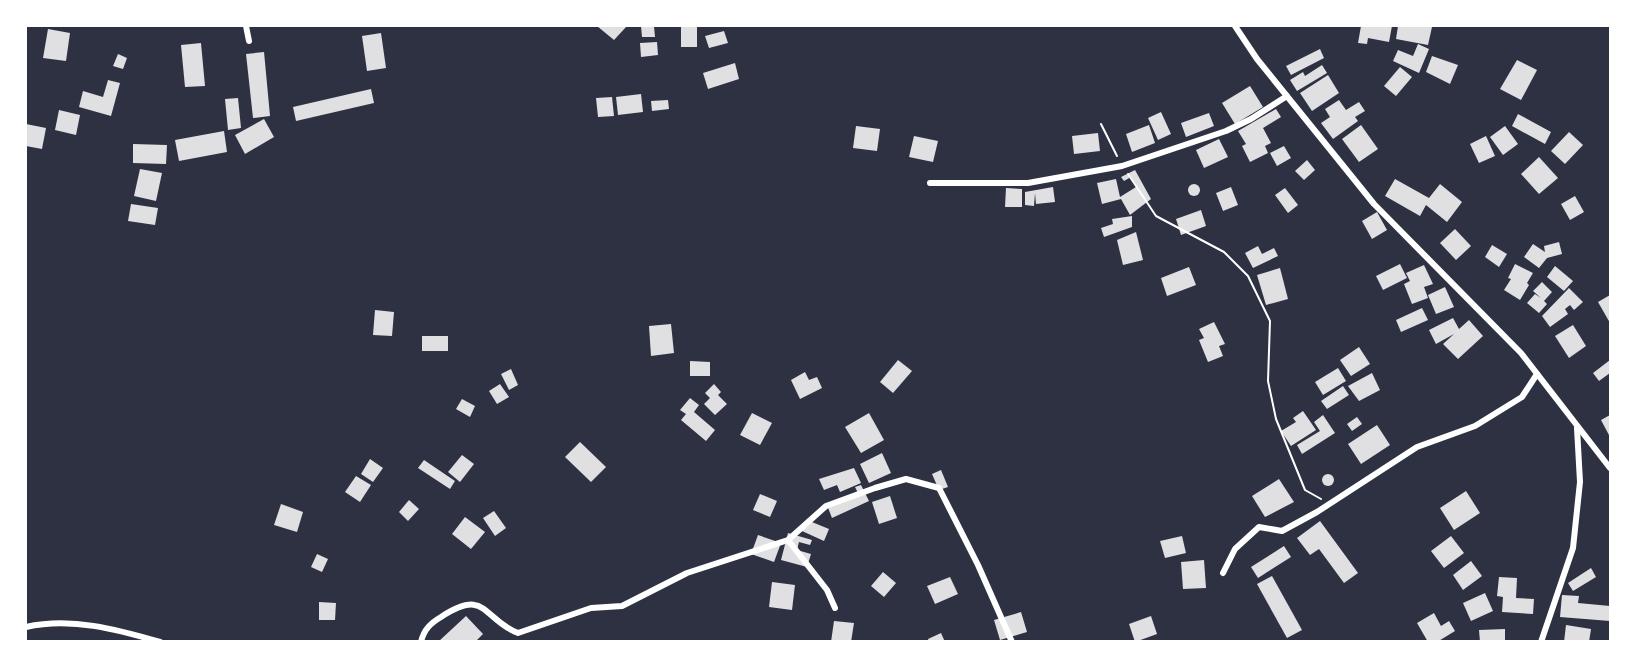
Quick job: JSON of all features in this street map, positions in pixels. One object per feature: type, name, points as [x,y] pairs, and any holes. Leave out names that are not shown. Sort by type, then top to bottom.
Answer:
[{"type":"street","points":[[246,26],[249,41]]},
{"type":"street","points":[[1235,26],[1287,96],[1374,204],[1521,353],[1611,468]]},
{"type":"street","points":[[930,183],[1028,183],[1122,166],[1226,131],[1251,119],[1287,96]]},
{"type":"street","points":[[1222,573],[1235,549],[1259,527],[1282,531],[1417,447],[1475,426],[1522,397],[1537,374]]},
{"type":"street","points":[[1541,642],[1573,548],[1580,482],[1577,427]]},
{"type":"street","points":[[421,642],[423,633],[431,624],[457,606],[469,604],[481,606],[508,629],[519,633],[591,608],[622,606],[687,573],[788,540],[826,506],[906,478],[939,488],[969,547],[1012,642]]},
{"type":"street","points":[[788,540],[827,590],[836,608]]},
{"type":"street","points":[[26,627],[43,623],[76,622],[160,642]]},
{"type":"path","points":[[1101,124],[1122,166],[1156,216],[1224,252],[1248,276],[1270,321],[1268,381],[1276,419],[1305,490],[1330,503]]},
{"type":"building","points":[[597,26],[627,26],[614,40]]},
{"type":"building","points":[[641,26],[654,26],[655,37],[642,37]]},
{"type":"building","points":[[681,26],[697,26],[697,47],[681,47]]},
{"type":"building","points":[[1361,26],[1392,26],[1389,42],[1368,38],[1367,44],[1358,43]]},
{"type":"building","points":[[1398,26],[1432,27],[1428,45],[1396,39]]},
{"type":"building","points":[[48,29],[70,33],[66,61],[43,58]]},
{"type":"building","points":[[724,31],[728,43],[709,48],[705,36]]},
{"type":"building","points":[[381,33],[386,68],[367,71],[362,36]]},
{"type":"building","points":[[657,42],[658,55],[641,57],[640,43]]},
{"type":"building","points":[[201,43],[205,86],[185,87],[181,45]]},
{"type":"building","points":[[1418,44],[1429,49],[1419,73],[1393,61],[1398,50],[1413,56]]},
{"type":"building","points":[[1320,49],[1324,58],[1291,75],[1286,66]]},
{"type":"building","points":[[264,52],[270,116],[253,118],[246,54]]},
{"type":"building","points":[[118,54],[127,58],[123,69],[113,66]]},
{"type":"building","points":[[1432,56],[1458,65],[1450,84],[1426,72]]},
{"type":"building","points":[[1517,60],[1537,70],[1521,100],[1500,89]]},
{"type":"building","points":[[735,63],[739,79],[708,89],[703,73]]},
{"type":"building","points":[[1322,65],[1327,73],[1297,91],[1290,80],[1303,72],[1305,76]]},
{"type":"building","points":[[1400,67],[1412,77],[1396,96],[1384,86]]},
{"type":"building","points":[[1328,75],[1339,93],[1312,111],[1300,93]]},
{"type":"building","points":[[108,80],[120,83],[111,116],[79,107],[83,91],[103,97]]},
{"type":"building","points":[[1250,86],[1263,107],[1235,124],[1222,103]]},
{"type":"building","points":[[371,89],[374,103],[296,121],[293,107]]},
{"type":"building","points":[[641,94],[643,112],[618,115],[616,97]]},
{"type":"building","points":[[612,97],[614,116],[598,117],[596,98]]},
{"type":"building","points":[[238,98],[241,128],[228,130],[225,99]]},
{"type":"building","points":[[668,100],[669,109],[652,111],[651,101]]},
{"type":"building","points":[[1339,100],[1346,110],[1359,102],[1365,111],[1355,117],[1358,121],[1333,139],[1321,123],[1330,117],[1325,109]]},
{"type":"building","points":[[1276,109],[1281,117],[1263,128],[1271,143],[1265,146],[1268,153],[1250,162],[1242,146],[1246,144],[1238,131]]},
{"type":"building","points":[[59,110],[80,115],[76,135],[55,130]]},
{"type":"building","points":[[1161,112],[1171,134],[1158,140],[1148,118]]},
{"type":"building","points":[[1209,113],[1214,126],[1186,137],[1181,123]]},
{"type":"building","points":[[1518,114],[1551,132],[1545,144],[1512,126]]},
{"type":"building","points":[[264,119],[274,137],[245,154],[235,135]]},
{"type":"building","points":[[26,124],[46,128],[42,149],[26,146]]},
{"type":"building","points":[[1149,125],[1155,143],[1132,152],[1126,134]]},
{"type":"building","points":[[1361,125],[1378,149],[1359,162],[1342,139]]},
{"type":"building","points":[[856,126],[880,129],[877,151],[853,148]]},
{"type":"building","points":[[1505,126],[1518,144],[1503,155],[1490,137]]},
{"type":"building","points":[[224,131],[227,152],[179,161],[175,140]]},
{"type":"building","points":[[1569,132],[1583,145],[1565,164],[1551,151]]},
{"type":"building","points":[[1098,133],[1100,151],[1074,154],[1072,136]]},
{"type":"building","points":[[914,136],[938,141],[933,162],[909,157]]},
{"type":"building","points":[[1486,136],[1495,156],[1479,163],[1470,144]]},
{"type":"building","points":[[1219,139],[1228,157],[1204,168],[1196,150]]},
{"type":"building","points":[[133,144],[167,145],[166,164],[133,163]]},
{"type":"building","points":[[1284,146],[1291,158],[1277,166],[1270,153]]},
{"type":"building","points":[[1539,157],[1558,178],[1539,194],[1521,174]]},
{"type":"building","points":[[1307,160],[1315,170],[1304,180],[1295,171]]},
{"type":"building","points":[[140,169],[162,173],[156,201],[134,196]]},
{"type":"building","points":[[1135,170],[1151,199],[1130,215],[1121,199],[1102,204],[1097,183],[1116,179],[1120,197],[1136,187],[1131,177],[1124,181],[1121,177]]},
{"type":"building","points":[[1395,179],[1429,198],[1440,184],[1462,202],[1447,222],[1426,205],[1420,216],[1385,196]]},
{"type":"building","points":[[1196,184],[1200,190],[1196,196],[1192,196],[1188,188]]},
{"type":"building","points":[[1053,187],[1055,202],[1036,204],[1035,193],[1034,206],[1025,205],[1025,192]]},
{"type":"building","points":[[1231,187],[1238,205],[1223,211],[1216,193]]},
{"type":"building","points":[[1006,188],[1022,189],[1022,207],[1005,207]]},
{"type":"building","points":[[1285,188],[1298,205],[1288,213],[1275,195]]},
{"type":"building","points":[[1575,196],[1584,212],[1570,220],[1561,204]]},
{"type":"building","points":[[131,204],[158,208],[155,225],[128,221]]},
{"type":"building","points":[[1201,210],[1206,226],[1181,235],[1176,219]]},
{"type":"building","points":[[1377,212],[1387,230],[1372,239],[1362,221]]},
{"type":"building","points":[[1132,216],[1132,227],[1104,237],[1101,228],[1113,224],[1112,219]]},
{"type":"building","points":[[1455,229],[1471,246],[1456,260],[1440,243]]},
{"type":"building","points":[[1136,232],[1143,260],[1123,265],[1117,240]]},
{"type":"building","points":[[1559,242],[1562,254],[1547,258],[1539,268],[1524,257],[1533,244],[1545,252],[1544,246]]},
{"type":"building","points":[[1492,245],[1507,254],[1499,267],[1485,257]]},
{"type":"building","points":[[1258,246],[1262,254],[1274,248],[1278,256],[1253,268],[1245,253]]},
{"type":"building","points":[[1400,264],[1407,278],[1383,290],[1376,276]]},
{"type":"building","points":[[1515,264],[1533,273],[1520,300],[1504,290],[1511,279],[1508,278]]},
{"type":"building","points":[[1424,265],[1433,284],[1424,287],[1428,298],[1412,304],[1404,284],[1410,281],[1406,273]]},
{"type":"building","points":[[1555,266],[1573,281],[1564,291],[1547,277]]},
{"type":"building","points":[[1189,267],[1196,285],[1167,296],[1161,278]]},
{"type":"building","points":[[1280,268],[1288,299],[1266,305],[1257,275]]},
{"type":"building","points":[[1542,282],[1552,292],[1544,301],[1547,304],[1539,313],[1527,303],[1535,294],[1541,298],[1533,291]]},
{"type":"building","points":[[1445,287],[1454,307],[1436,314],[1428,295]]},
{"type":"building","points":[[1569,288],[1583,302],[1574,310],[1570,305],[1565,309],[1568,314],[1550,327],[1542,316]]},
{"type":"building","points":[[1610,295],[1610,323],[1598,302]]},
{"type":"building","points":[[1422,308],[1428,320],[1401,332],[1396,320]]},
{"type":"building","points":[[375,310],[394,312],[392,336],[373,335]]},
{"type":"building","points":[[1453,318],[1459,329],[1469,320],[1483,336],[1458,359],[1443,344],[1454,334],[1436,344],[1429,330]]},
{"type":"building","points":[[1214,322],[1225,344],[1219,346],[1223,356],[1208,362],[1199,340],[1204,338],[1199,329]]},
{"type":"building","points":[[671,324],[674,353],[651,356],[649,326]]},
{"type":"building","points":[[1573,325],[1586,346],[1569,358],[1555,336]]},
{"type":"building","points":[[422,336],[448,336],[448,351],[422,351]]},
{"type":"building","points":[[1359,347],[1370,364],[1351,376],[1340,360]]},
{"type":"building","points":[[898,360],[912,371],[893,393],[880,382]]},
{"type":"building","points":[[1610,360],[1610,373],[1599,381],[1593,373]]},
{"type":"building","points":[[690,361],[710,362],[710,376],[690,376]]},
{"type":"building","points":[[1338,368],[1346,381],[1323,395],[1315,382]]},
{"type":"building","points":[[511,369],[518,385],[509,390],[501,374]]},
{"type":"building","points":[[805,372],[809,380],[817,377],[822,388],[800,399],[791,380]]},
{"type":"building","points":[[1372,373],[1380,390],[1359,401],[1348,386]]},
{"type":"building","points":[[500,384],[509,397],[497,404],[489,391]]},
{"type":"building","points":[[714,384],[721,392],[718,395],[727,404],[715,415],[704,404],[710,398],[705,393]]},
{"type":"building","points":[[1343,386],[1349,395],[1327,409],[1321,401]]},
{"type":"building","points":[[690,398],[699,405],[694,412],[715,430],[706,441],[681,420],[686,414],[680,410]]},
{"type":"building","points":[[462,399],[475,406],[470,417],[456,409]]},
{"type":"building","points":[[1303,411],[1316,430],[1291,446],[1281,431],[1296,422],[1293,418]]},
{"type":"building","points":[[752,413],[772,423],[760,445],[740,435]]},
{"type":"building","points":[[869,413],[884,440],[861,453],[845,427]]},
{"type":"building","points":[[1323,415],[1335,433],[1302,454],[1297,445],[1320,431],[1314,422]]},
{"type":"building","points":[[1610,415],[1610,437],[1601,420]]},
{"type":"building","points":[[1357,417],[1362,424],[1352,431],[1347,424]]},
{"type":"building","points":[[1377,425],[1390,445],[1361,464],[1348,444]]},
{"type":"building","points":[[580,442],[606,467],[591,482],[565,457]]},
{"type":"building","points":[[882,453],[891,473],[869,483],[860,464]]},
{"type":"building","points":[[462,455],[474,464],[460,482],[448,472]]},
{"type":"building","points":[[370,459],[383,468],[373,482],[361,474]]},
{"type":"building","points":[[424,460],[455,481],[450,489],[418,468]]},
{"type":"building","points":[[854,468],[861,483],[840,492],[837,485],[824,490],[819,479]]},
{"type":"building","points":[[941,470],[948,487],[939,490],[932,474]]},
{"type":"building","points":[[1330,474],[1334,480],[1330,486],[1326,486],[1322,478]]},
{"type":"building","points":[[356,476],[371,485],[360,502],[345,492]]},
{"type":"building","points":[[1279,479],[1294,502],[1265,517],[1252,496]]},
{"type":"building","points":[[861,485],[869,501],[832,518],[827,505],[859,495],[855,487]]},
{"type":"building","points":[[1466,491],[1480,513],[1454,530],[1440,508]]},
{"type":"building","points":[[760,494],[777,501],[770,517],[753,510]]},
{"type":"building","points":[[890,496],[897,518],[879,524],[872,502]]},
{"type":"building","points":[[409,500],[419,509],[408,521],[399,512]]},
{"type":"building","points":[[281,504],[303,512],[297,532],[274,525]]},
{"type":"building","points":[[494,511],[506,528],[495,536],[483,518]]},
{"type":"building","points":[[465,517],[485,532],[471,549],[452,534]]},
{"type":"building","points":[[807,520],[829,529],[824,541],[802,531]]},
{"type":"building","points":[[1320,521],[1358,573],[1344,583],[1319,549],[1310,555],[1297,538]]},
{"type":"building","points":[[788,533],[812,540],[810,545],[799,542],[797,550],[811,554],[807,567],[781,560]]},
{"type":"building","points":[[758,535],[781,543],[774,562],[751,554]]},
{"type":"building","points":[[1182,536],[1186,553],[1165,558],[1160,541]]},
{"type":"building","points":[[1451,536],[1464,553],[1444,568],[1431,551]]},
{"type":"building","points":[[1284,546],[1291,557],[1258,578],[1251,567]]},
{"type":"building","points":[[317,554],[328,559],[322,572],[311,567]]},
{"type":"building","points":[[1204,560],[1206,588],[1183,589],[1181,562]]},
{"type":"building","points":[[1471,561],[1482,576],[1463,590],[1453,575]]},
{"type":"building","points":[[1591,568],[1596,577],[1573,591],[1568,583]]},
{"type":"building","points":[[883,572],[896,583],[884,597],[871,586]]},
{"type":"building","points":[[1272,576],[1302,630],[1287,638],[1257,584]]},
{"type":"building","points":[[950,577],[958,594],[935,604],[927,586]]},
{"type":"building","points":[[1499,577],[1517,578],[1516,598],[1534,599],[1533,614],[1502,612],[1503,597],[1497,596]]},
{"type":"building","points":[[772,582],[795,585],[792,610],[769,607]]},
{"type":"building","points":[[1485,593],[1493,611],[1471,621],[1463,603]]},
{"type":"building","points":[[1562,595],[1579,596],[1578,603],[1610,606],[1610,621],[1560,617]]},
{"type":"building","points":[[319,602],[336,603],[335,620],[319,620]]},
{"type":"building","points":[[1021,612],[1027,632],[1000,640],[994,620]]},
{"type":"building","points":[[1434,613],[1441,626],[1449,621],[1455,631],[1437,642],[1428,642],[1417,623]]},
{"type":"building","points":[[466,616],[483,634],[475,642],[438,642]]},
{"type":"building","points":[[1151,616],[1157,634],[1135,642],[1129,624]]},
{"type":"building","points":[[834,621],[854,623],[851,642],[831,642]]},
{"type":"building","points":[[1566,625],[1591,629],[1589,642],[1564,642]]},
{"type":"building","points":[[1505,629],[1505,642],[1480,642],[1479,630]]},
{"type":"building","points":[[941,633],[945,642],[929,642],[928,639]]}]
